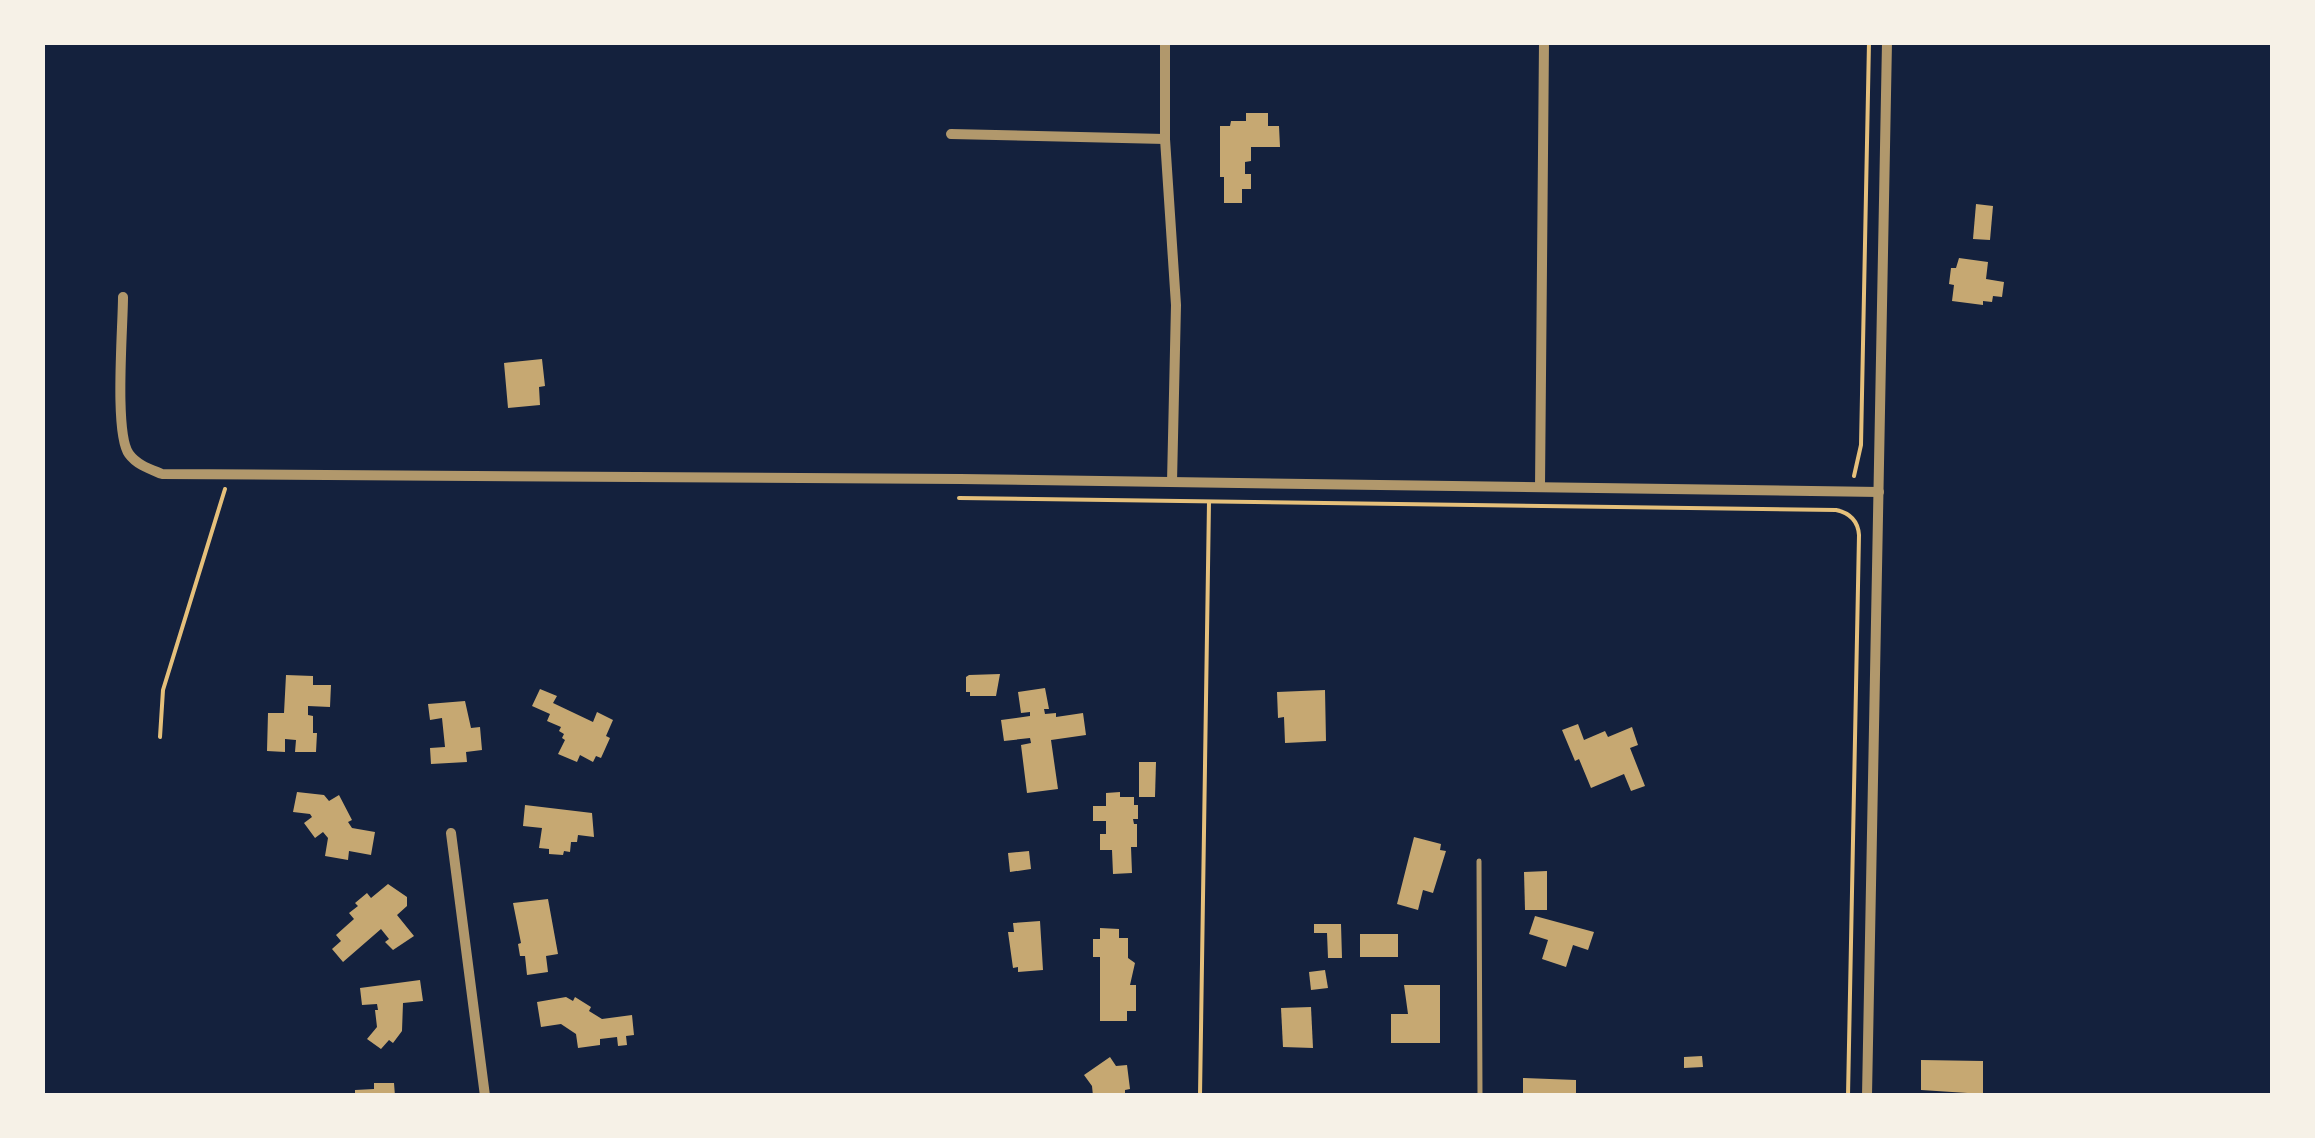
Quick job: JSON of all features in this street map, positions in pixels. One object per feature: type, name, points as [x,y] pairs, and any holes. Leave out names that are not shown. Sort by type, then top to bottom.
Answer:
[{"type":"street","points":[[1165,42],[1165,139],[1176,305],[1172,482]]},
{"type":"street","points":[[1540,487],[1544,42]]},
{"type":"street","points":[[1867,1096],[1887,42]]},
{"type":"street","points":[[951,134],[1165,139]]},
{"type":"street","points":[[123,297],[121,430],[127,452],[143,467],[162,474],[1879,492]]},
{"type":"street","points":[[451,834],[485,1096]]},
{"type":"lane","points":[[1479,861],[1480,1096]]},
{"type":"path","points":[[1854,477],[1861,446],[1868,42]]},
{"type":"path","points":[[160,738],[163,690],[228,474]]},
{"type":"path","points":[[959,498],[1836,510],[1852,518]]},
{"type":"path","points":[[1200,1096],[1209,502]]},
{"type":"path","points":[[1848,1096],[1860,535],[1852,518],[1853,507]]},
{"type":"building","points":[[1246,113],[1268,113],[1268,126],[1279,126],[1280,147],[1251,147],[1251,161],[1245,162],[1245,174],[1251,174],[1251,189],[1242,189],[1242,203],[1224,203],[1220,126],[1246,121]]},
{"type":"building","points":[[1976,204],[1993,206],[1990,240],[1973,239]]},
{"type":"building","points":[[1959,258],[1988,262],[1986,279],[2004,282],[2002,297],[1993,296],[1992,302],[1983,301],[1983,305],[1952,301],[1951,268],[1956,268]]},
{"type":"building","points":[[542,359],[545,386],[539,387],[540,405],[508,408],[504,363]]},
{"type":"building","points":[[1000,674],[996,696],[970,696],[966,692],[969,675]]},
{"type":"building","points":[[286,675],[313,676],[313,685],[331,685],[330,707],[308,706],[308,715],[313,716],[313,733],[317,733],[316,752],[295,752],[296,740],[285,739],[285,752],[267,751],[268,713],[284,713]]},
{"type":"building","points":[[1045,688],[1049,709],[1044,709],[1045,714],[1056,713],[1056,717],[1083,713],[1086,735],[1051,740],[1058,789],[1027,793],[1021,745],[1031,743],[1030,738],[1004,741],[1001,720],[1030,716],[1030,712],[1021,713],[1018,692]]},
{"type":"building","points":[[540,689],[557,696],[553,703],[593,722],[597,712],[613,720],[601,758],[596,756],[593,762],[580,755],[577,762],[558,754],[565,740],[559,731],[561,727],[547,721],[550,714],[532,706]]},
{"type":"building","points":[[1325,690],[1326,741],[1285,743],[1284,717],[1278,718],[1277,692]]},
{"type":"building","points":[[465,701],[471,728],[480,727],[482,750],[466,752],[467,762],[431,764],[430,748],[445,747],[442,718],[430,720],[428,704]]},
{"type":"building","points":[[1578,724],[1584,740],[1605,731],[1608,737],[1632,727],[1638,745],[1630,748],[1645,786],[1631,791],[1624,774],[1591,788],[1562,730]]},
{"type":"building","points":[[1139,762],[1156,762],[1155,797],[1139,797]]},
{"type":"building","points":[[297,792],[324,795],[329,801],[339,795],[352,828],[375,832],[371,855],[349,851],[348,860],[325,856],[328,838],[323,832],[315,838],[304,823],[312,817],[310,814],[293,812]]},
{"type":"building","points":[[1120,792],[1120,797],[1134,797],[1134,805],[1138,805],[1138,819],[1133,819],[1137,824],[1137,847],[1131,847],[1132,873],[1113,874],[1112,850],[1100,850],[1100,834],[1106,834],[1106,821],[1093,821],[1093,806],[1106,806],[1106,793]]},
{"type":"building","points":[[525,805],[592,813],[594,837],[578,835],[577,842],[571,842],[570,852],[549,854],[549,849],[539,848],[542,828],[523,826]]},
{"type":"building","points":[[1414,837],[1441,844],[1440,850],[1446,851],[1433,893],[1423,890],[1418,910],[1397,904]]},
{"type":"building","points":[[1029,851],[1031,869],[1010,872],[1008,853]]},
{"type":"building","points":[[1547,871],[1547,910],[1525,910],[1524,872]]},
{"type":"building","points":[[388,884],[407,897],[407,906],[397,915],[414,936],[393,950],[381,929],[343,962],[332,949],[341,941],[336,935],[354,919],[349,913],[358,906],[355,903],[367,893],[371,898]]},
{"type":"building","points":[[548,899],[558,954],[546,956],[548,972],[527,975],[525,956],[520,956],[513,903]]},
{"type":"building","points":[[1535,916],[1594,932],[1588,950],[1573,945],[1566,967],[1542,959],[1548,940],[1529,934]]},
{"type":"building","points":[[1040,921],[1043,970],[1018,972],[1018,967],[1013,968],[1008,932],[1014,932],[1013,923]]},
{"type":"building","points":[[1314,924],[1341,924],[1342,958],[1328,958],[1327,933],[1314,933]]},
{"type":"building","points":[[1100,928],[1119,929],[1119,938],[1128,938],[1128,958],[1135,963],[1130,985],[1136,985],[1136,1011],[1127,1011],[1127,1021],[1100,1021],[1100,957],[1093,957],[1093,939],[1100,939]]},
{"type":"building","points":[[1360,934],[1398,934],[1398,957],[1360,957]]},
{"type":"building","points":[[1325,970],[1328,988],[1311,990],[1309,972]]},
{"type":"building","points":[[420,980],[423,1001],[403,1003],[402,1031],[393,1043],[389,1040],[381,1049],[367,1039],[377,1027],[378,1010],[377,1004],[362,1005],[360,988]]},
{"type":"building","points":[[1404,985],[1440,985],[1440,1043],[1391,1043],[1391,1014],[1408,1014]]},
{"type":"building","points":[[566,997],[573,1001],[575,997],[602,1019],[632,1015],[634,1035],[626,1036],[627,1045],[618,1046],[617,1037],[600,1039],[600,1045],[578,1048],[576,1034],[561,1024],[541,1027],[537,1002]]},
{"type":"building","points":[[1311,1007],[1313,1048],[1283,1047],[1281,1008]]},
{"type":"building","points":[[1702,1056],[1703,1067],[1684,1068],[1684,1057]]},
{"type":"building","points":[[1110,1057],[1116,1066],[1127,1065],[1130,1089],[1125,1090],[1125,1096],[1093,1096],[1092,1086],[1084,1075]]},
{"type":"building","points":[[1921,1060],[1983,1061],[1983,1094],[1921,1090]]},
{"type":"building","points":[[1523,1078],[1576,1080],[1576,1096],[1523,1096]]},
{"type":"building","points":[[374,1083],[394,1083],[395,1096],[355,1096],[355,1090],[374,1089]]}]
